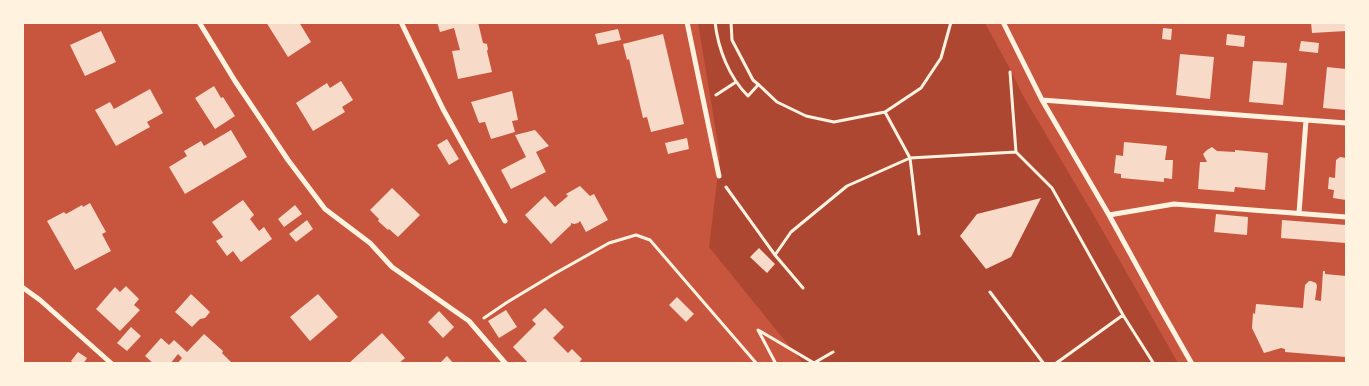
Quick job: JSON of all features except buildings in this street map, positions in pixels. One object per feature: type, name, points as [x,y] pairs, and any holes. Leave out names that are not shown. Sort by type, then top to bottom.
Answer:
[{"type":"street","points":[[199,22],[235,81],[288,160],[325,209],[370,243],[392,267],[470,321],[506,364]]},
{"type":"street","points":[[401,22],[443,110],[504,221]]},
{"type":"street","points":[[687,22],[719,176]]},
{"type":"street","points":[[1003,22],[1042,100],[1110,216],[1158,306],[1192,364]]},
{"type":"street","points":[[1042,100],[1346,123]]},
{"type":"street","points":[[1299,213],[1306,120]]},
{"type":"street","points":[[1110,216],[1174,204],[1346,217]]},
{"type":"street","points":[[22,287],[40,300],[112,364]]},
{"type":"path","points":[[715,22],[722,51],[738,86],[748,96],[759,85]]},
{"type":"path","points":[[731,22],[732,40],[753,80],[776,102],[806,116],[834,122],[885,112],[921,88],[941,58],[951,22]]},
{"type":"path","points":[[1010,69],[1016,152],[1052,188],[1123,314],[1154,364]]},
{"type":"path","points":[[704,103],[736,82]]},
{"type":"path","points":[[885,112],[910,158],[919,234]]},
{"type":"path","points":[[775,255],[791,232],[847,186],[910,158],[1016,152]]},
{"type":"path","points":[[719,176],[775,255],[803,288]]},
{"type":"path","points":[[473,326],[506,303],[609,243],[636,235],[650,240],[757,364]]},
{"type":"path","points":[[990,292],[1044,364]]},
{"type":"path","points":[[1055,364],[1123,314]]},
{"type":"path","points":[[776,364],[758,330],[814,363],[833,352]]},
{"type":"shaded area","points":[[698,23],[985,23],[1022,94],[1178,363],[803,363],[709,247],[720,156]]}]
